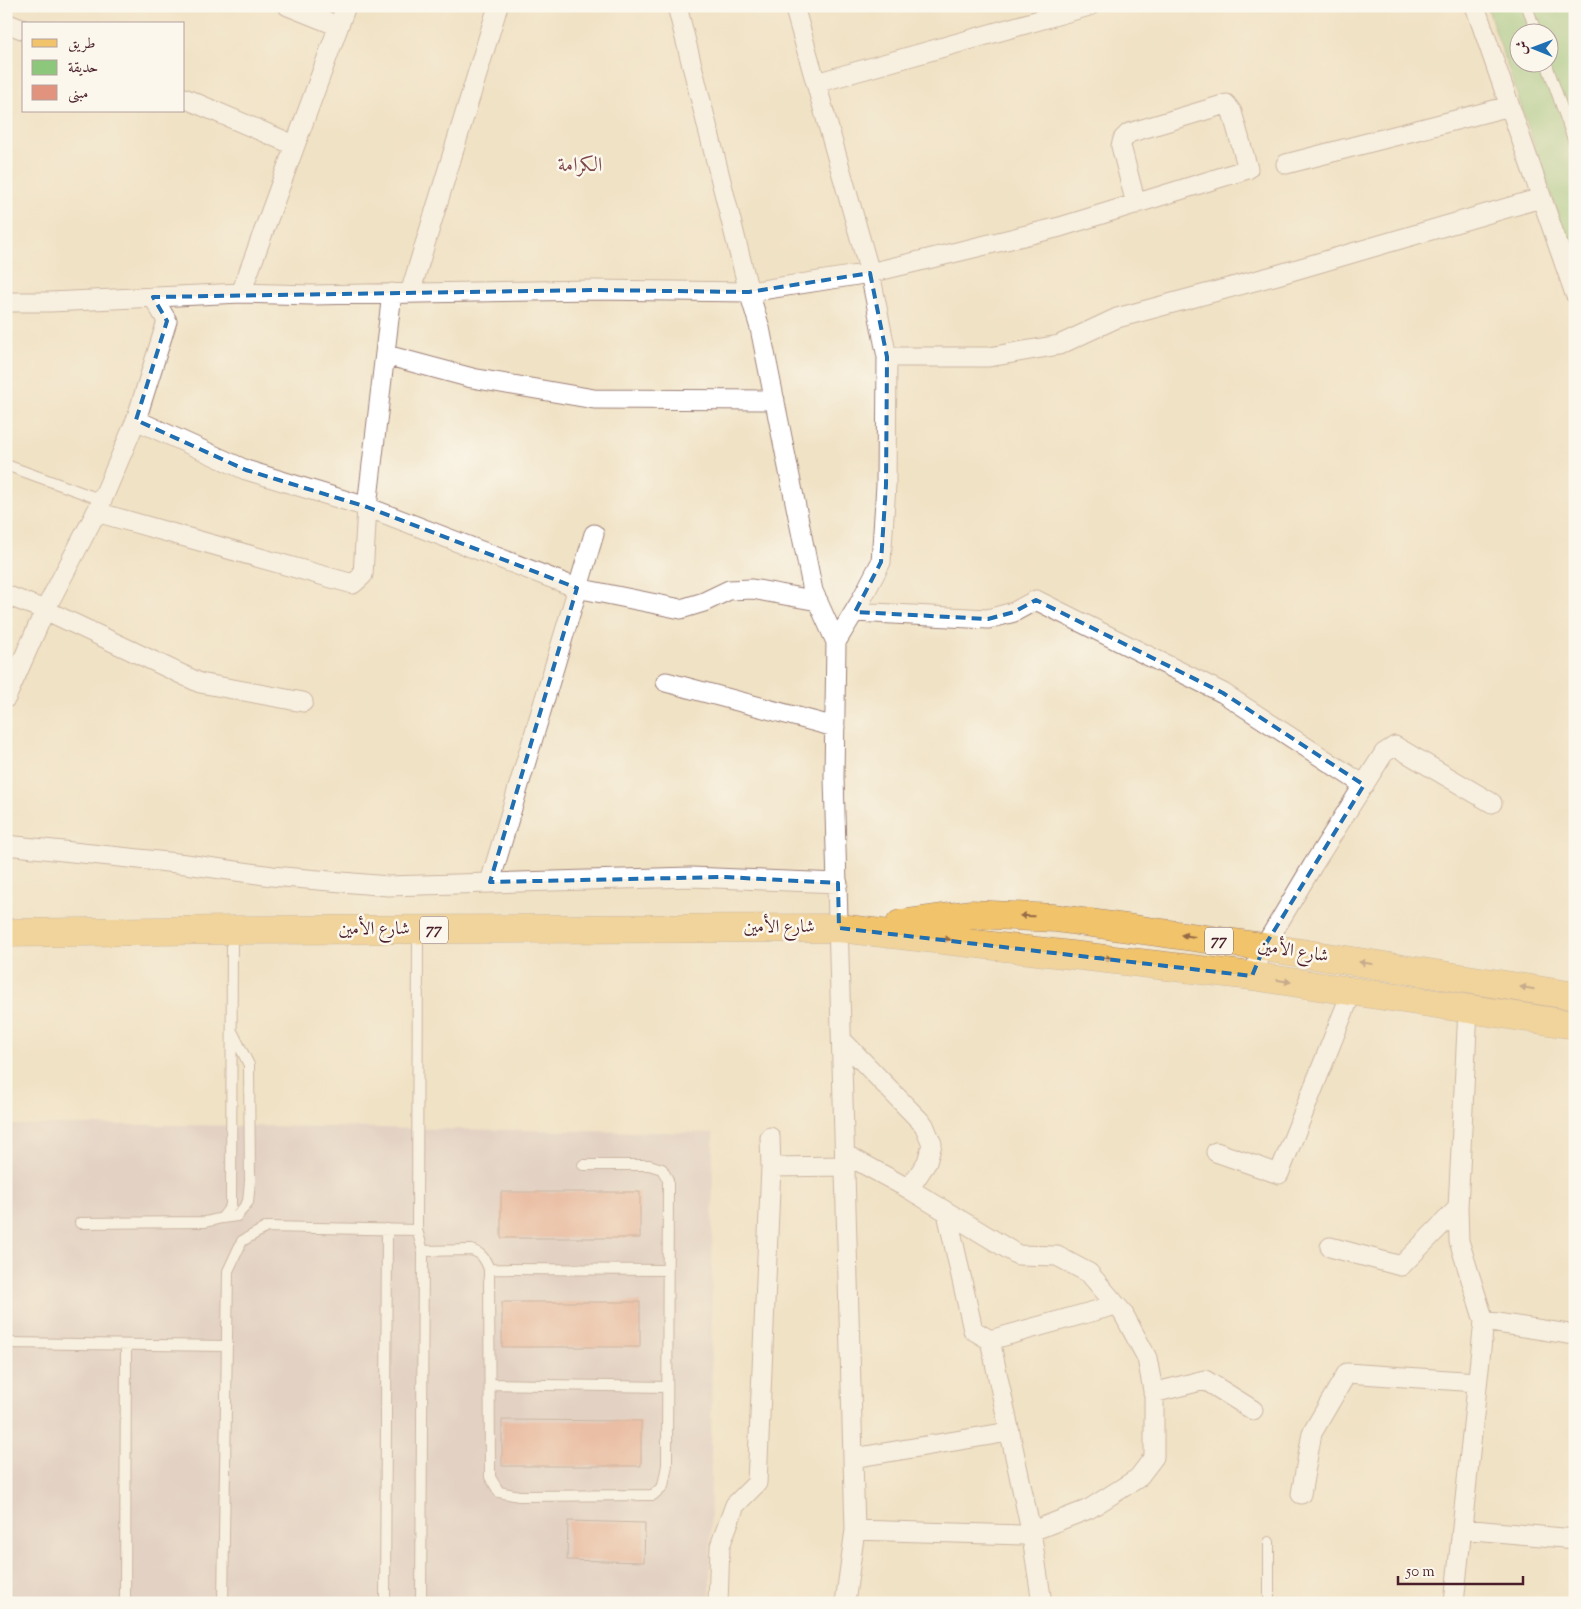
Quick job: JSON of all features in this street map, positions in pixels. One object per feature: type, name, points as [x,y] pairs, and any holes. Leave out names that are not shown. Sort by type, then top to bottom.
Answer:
[{"type":"main road","name":"شارع الأمين","points":[[6,933],[232,930],[850,928],[970,914],[1055,918],[1264,947],[1575,996]]},
{"type":"main road","name":"شارع الأمين","points":[[850,928],[1252,976],[1575,1025]]},
{"type":"street","points":[[288,6],[338,26]]},
{"type":"street","points":[[241,293],[346,6]]},
{"type":"street","points":[[99,506],[354,584],[362,575],[367,507],[386,355],[401,293],[498,6]]},
{"type":"street","points":[[677,6],[749,292],[760,328],[813,591],[836,642],[834,777],[838,883],[850,928],[842,1040],[855,1530],[845,1603]]},
{"type":"street","points":[[794,6],[870,272],[887,356],[886,485],[881,562],[855,612],[836,642]]},
{"type":"street","points":[[816,83],[1089,6]]},
{"type":"street","points":[[1476,6],[1575,294]]},
{"type":"street","points":[[6,23],[22,29]]},
{"type":"street","points":[[185,98],[294,145]]},
{"type":"street","points":[[6,302],[241,293],[312,295],[593,290],[749,292],[870,272],[1060,227],[1136,204],[1248,169],[1232,112],[1226,104],[1128,133],[1123,139],[1121,146],[1136,204]]},
{"type":"street","points":[[1286,164],[1510,106]]},
{"type":"street","points":[[887,356],[989,357],[1059,345],[1117,318],[1277,275],[1541,198]]},
{"type":"street","points":[[6,698],[46,610],[99,506],[136,420],[167,321],[153,297]]},
{"type":"street","points":[[386,355],[472,378],[594,398],[775,400]]},
{"type":"street","points":[[136,420],[246,470],[367,507],[577,588],[681,609],[704,602],[729,590],[752,589],[818,601]]},
{"type":"street","points":[[490,882],[594,534]]},
{"type":"street","points":[[6,595],[46,610],[200,683],[303,702]]},
{"type":"street","points":[[855,612],[988,618],[1014,612],[1036,600],[1223,693],[1364,785]]},
{"type":"street","points":[[666,682],[835,727]]},
{"type":"street","points":[[1252,976],[1264,947],[1384,753],[1395,746],[1492,803]]},
{"type":"street","points":[[6,845],[186,864],[272,876],[388,886],[691,877],[838,883]]},
{"type":"street","points":[[1216,1152],[1279,1174],[1352,991]]},
{"type":"street","points":[[1454,1603],[1484,1320],[1459,1241],[1458,1208],[1468,1009]]},
{"type":"street","points":[[842,1040],[924,1125],[932,1144],[927,1162],[909,1190]]},
{"type":"street","points":[[718,1603],[720,1546],[735,1505],[757,1482],[771,1168],[770,1137]]},
{"type":"street","points":[[771,1168],[845,1160],[909,1190],[1018,1255],[1057,1256],[1089,1273],[1123,1313],[1147,1358],[1153,1393],[1154,1457],[1138,1478],[1089,1509],[1022,1535],[855,1530]]},
{"type":"street","points":[[1330,1247],[1401,1266],[1458,1208]]},
{"type":"street","points":[[947,1212],[973,1330],[990,1340],[1116,1305]]},
{"type":"street","points":[[1484,1320],[1575,1334]]},
{"type":"street","points":[[990,1340],[1031,1531],[1042,1603]]},
{"type":"street","points":[[1301,1494],[1312,1433],[1347,1373],[1477,1382]]},
{"type":"street","points":[[1153,1393],[1205,1380],[1253,1410]]},
{"type":"street","points":[[853,1458],[1009,1432]]},
{"type":"street","points":[[1462,1529],[1575,1539]]},
{"type":"lane","points":[[1527,6],[1533,22]]},
{"type":"lane","points":[[1550,72],[1571,121],[1575,145]]},
{"type":"lane","points":[[6,466],[99,506]]},
{"type":"lane","points":[[222,1218],[231,1206],[232,930]]},
{"type":"lane","points":[[418,930],[417,1230],[423,1251],[421,1603]]},
{"type":"lane","points":[[80,1223],[205,1222],[237,1216],[248,1202],[250,1182],[249,1065],[232,1033]]},
{"type":"lane","points":[[423,1251],[471,1250],[478,1252],[484,1258],[489,1269],[490,1477],[499,1492],[519,1496],[653,1495],[663,1486],[667,1465],[668,1180],[662,1169],[649,1165],[583,1165]]},
{"type":"lane","points":[[223,1603],[228,1271],[242,1241],[266,1227],[417,1230]]},
{"type":"lane","points":[[386,1603],[387,1229]]},
{"type":"lane","points":[[489,1269],[667,1270]]},
{"type":"lane","points":[[6,1343],[227,1346]]},
{"type":"lane","points":[[125,1603],[126,1345]]},
{"type":"lane","points":[[490,1384],[667,1386]]},
{"type":"lane","points":[[1269,1542],[1269,1603]]},
{"type":"highlighted area","points":[[870,273],[887,357],[886,485],[881,562],[855,612],[988,619],[1014,612],[1036,600],[1223,693],[1364,785],[1264,947],[1252,976],[839,928],[838,883],[724,877],[490,882],[577,588],[367,507],[246,470],[136,420],[167,321],[153,297],[593,290],[749,292]]},
{"type":"shaded area","points":[[6,1125],[184,1125],[713,1133],[710,1603],[6,1603]]},
{"type":"green space","points":[[1487,6],[1575,6],[1575,264],[1510,72],[1558,72],[1558,22],[1508,22],[1508,68]]},
{"type":"building","points":[[501,1192],[640,1192],[640,1238],[501,1238]]},
{"type":"building","points":[[502,1302],[640,1302],[640,1347],[502,1347]]},
{"type":"building","points":[[502,1420],[641,1421],[641,1466],[502,1466]]},
{"type":"building","points":[[568,1521],[645,1523],[644,1562],[567,1560]]},
{"type":"district","name":"الكرامة","points":[[580,166]]}]
